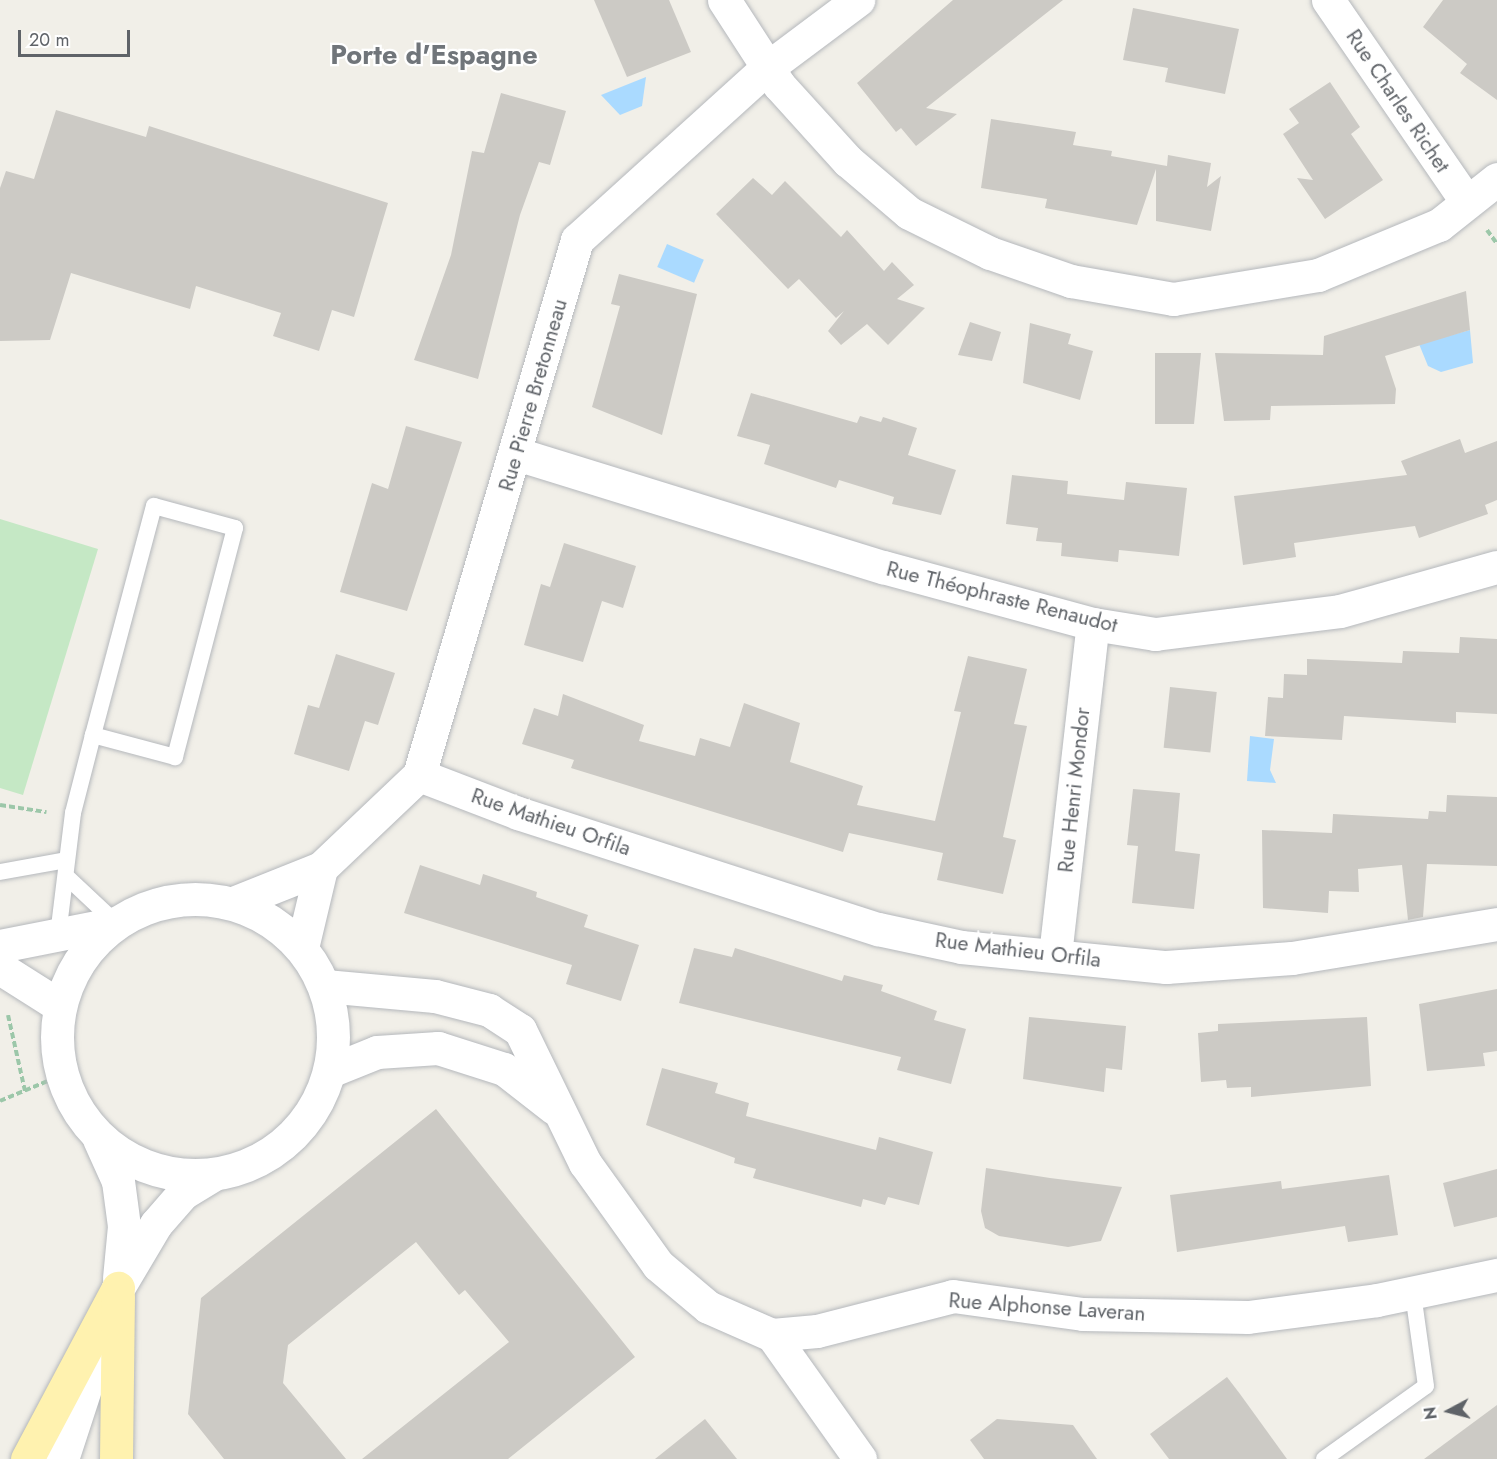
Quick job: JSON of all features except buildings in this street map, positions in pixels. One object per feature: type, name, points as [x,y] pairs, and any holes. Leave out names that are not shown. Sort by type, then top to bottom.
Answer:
[{"type":"main road","points":[[27,1459],[118,1288]]},
{"type":"main road","points":[[116,1459],[118,1288]]},
{"type":"street","points":[[724,0],[767,68],[848,161],[909,213],[990,253],[1071,281],[1173,299],[1318,275],[1439,225],[1497,179]]},
{"type":"street","name":"Rue Pierre Bretonneau","points":[[233,903],[321,868],[419,775],[517,454],[577,240],[767,68],[858,0]]},
{"type":"street","name":"Rue Charles Richet","points":[[1328,0],[1467,202]]},
{"type":"street","name":"Rue Théophraste Renaudot","points":[[517,454],[883,567],[1093,624],[1155,634],[1340,612],[1497,567]]},
{"type":"street","name":"Rue Henri Mondor","points":[[1055,956],[1093,624]]},
{"type":"street","name":"Rue Mathieu Orfila","points":[[419,775],[518,813],[878,928],[961,947],[1166,967],[1292,958],[1497,924]]},
{"type":"street","points":[[302,948],[321,868]]},
{"type":"street","points":[[0,946],[116,923],[172,901],[233,903],[271,921],[302,948],[325,986],[334,1028],[330,1071],[314,1109],[288,1141],[254,1164],[213,1175],[183,1193],[156,1224],[118,1288],[62,1459]]},
{"type":"street","points":[[116,923],[78,963],[60,1006],[56,1042],[62,1076],[76,1109],[99,1137],[132,1162],[172,1174],[213,1175]]},
{"type":"street","points":[[0,968],[60,1006]]},
{"type":"street","name":"Rue Alphonse Laveran","points":[[325,986],[435,996],[489,1010],[520,1030],[585,1163],[658,1264],[708,1307],[772,1335],[817,1331],[953,1296],[1083,1314],[1248,1317],[1413,1294],[1497,1275]]},
{"type":"street","name":"Rue Alphonse Laveran","points":[[330,1071],[377,1052],[438,1048],[504,1069],[559,1112]]},
{"type":"street","points":[[99,1137],[118,1181],[123,1218],[118,1288]]},
{"type":"street","points":[[772,1335],[860,1459]]},
{"type":"lane","points":[[58,935],[73,813],[93,735],[154,506],[236,528],[175,757],[93,735]]},
{"type":"lane","points":[[0,872],[66,869],[116,923]]},
{"type":"lane","points":[[1324,1459],[1426,1386],[1413,1294]]},
{"type":"path","points":[[0,805],[73,813]]},
{"type":"path","points":[[6,1007],[25,1091]]},
{"type":"path","points":[[0,1101],[62,1076]]},
{"type":"green space","points":[[0,519],[98,549],[23,795],[0,788]]},
{"type":"water","points":[[646,77],[642,106],[620,115],[601,95]]},
{"type":"water","points":[[667,244],[704,260],[694,283],[657,267]]},
{"type":"water","points":[[1470,330],[1473,363],[1441,372],[1428,366],[1419,344]]},
{"type":"water","points":[[1250,736],[1274,739],[1270,770],[1276,783],[1247,781]]},
{"type":"district","name":"Porte d'Espagne","points":[[434,55]]}]
